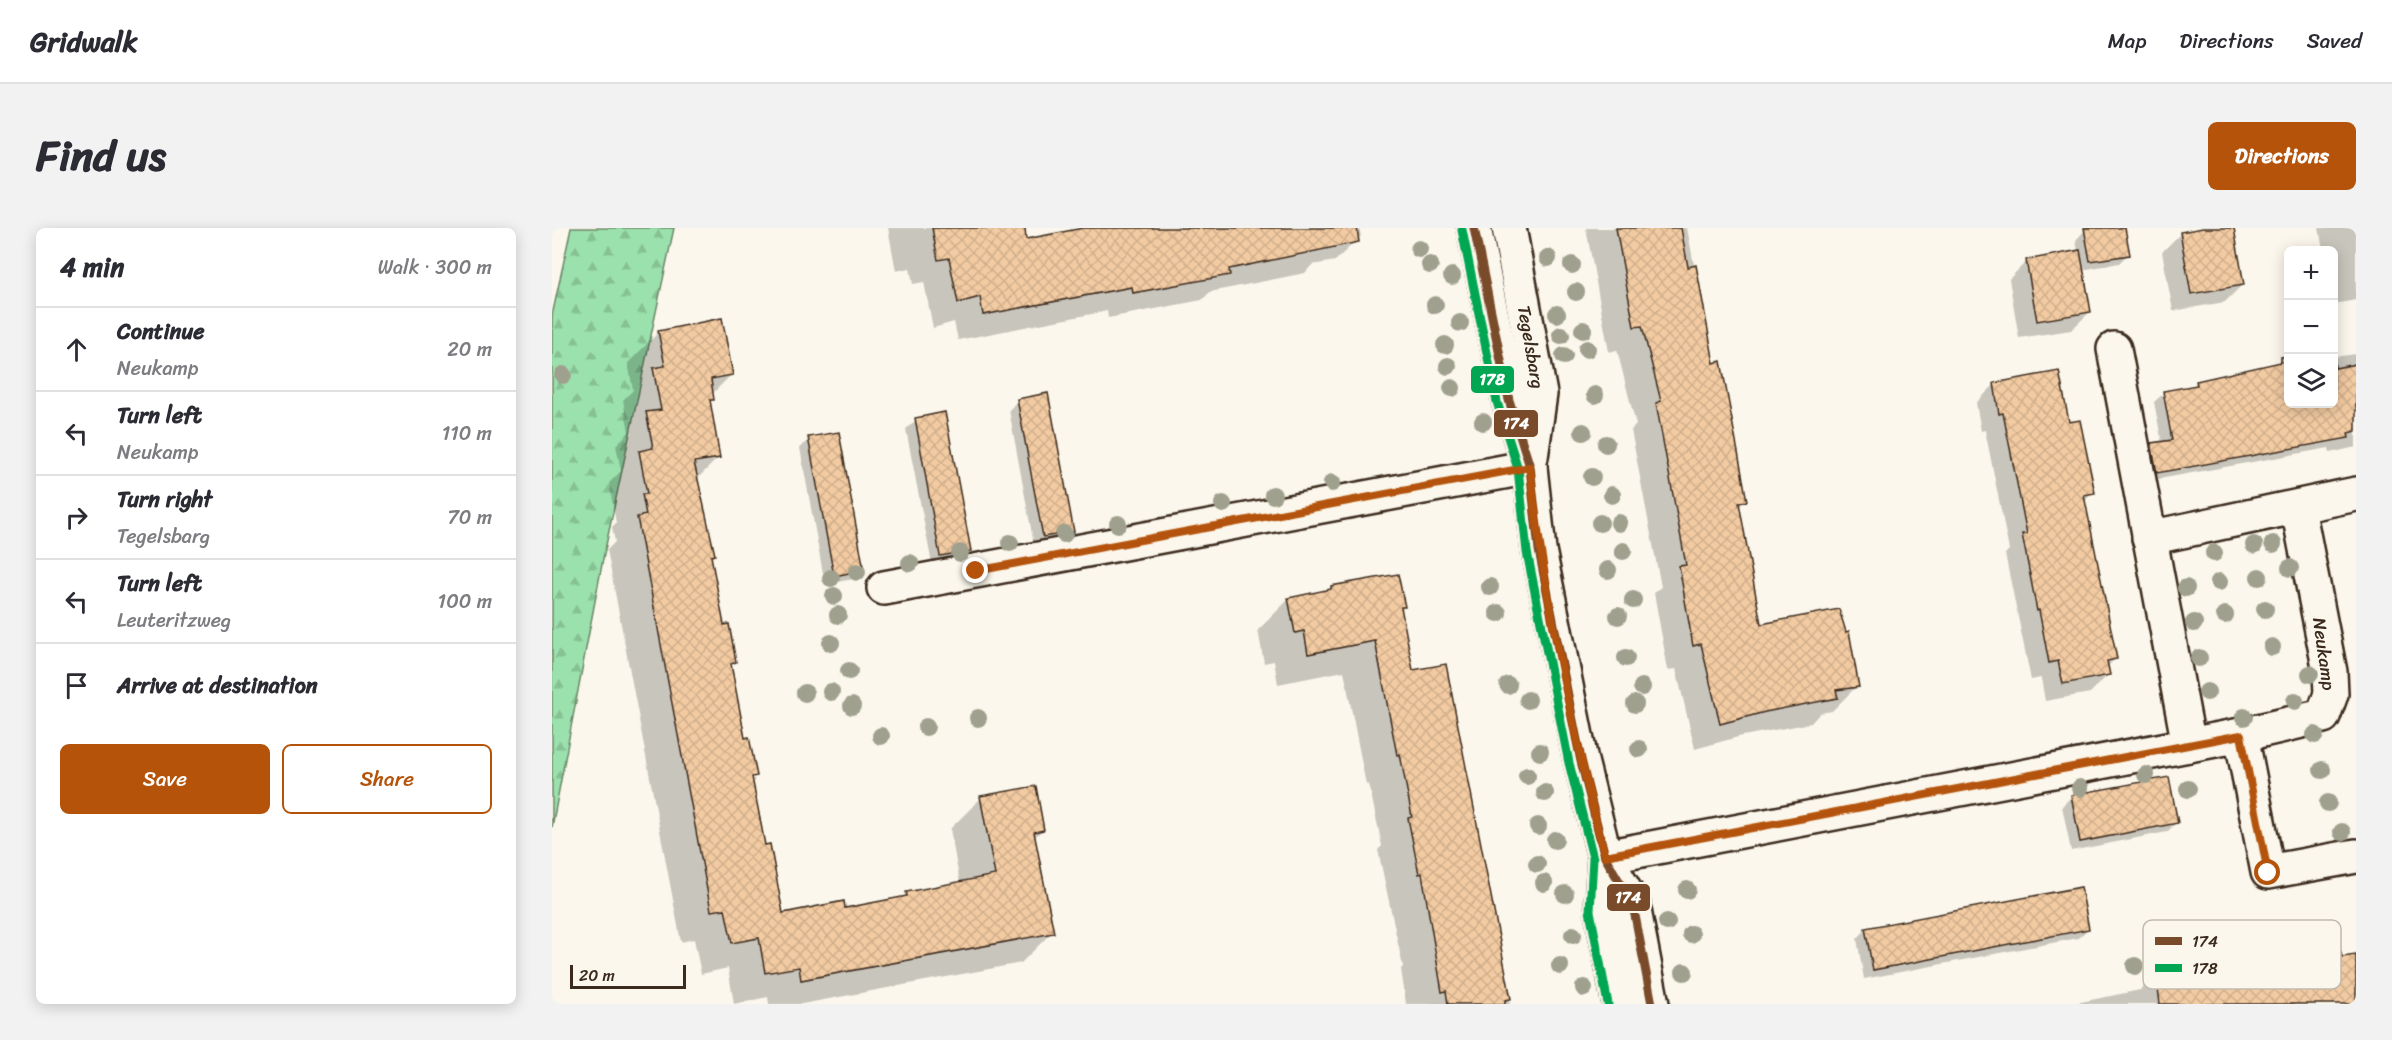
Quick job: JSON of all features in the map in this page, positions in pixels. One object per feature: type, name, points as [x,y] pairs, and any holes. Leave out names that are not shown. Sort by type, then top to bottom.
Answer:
[{"type":"street","name":"Tegelsbarg","points":[[1474,228],[1509,400],[1530,467],[1541,562],[1581,761],[1605,856],[1633,905],[1652,1004]]},
{"type":"street","name":"Tegelsbarg","points":[[1509,228],[1540,394],[1530,467]]},
{"type":"street","points":[[2114,349],[2189,745]]},
{"type":"street","points":[[884,588],[1530,467]]},
{"type":"street","points":[[2149,538],[2356,494]]},
{"type":"street","name":"Neukamp","points":[[1605,856],[2241,735],[2323,716],[2328,708],[2331,694],[2330,672],[2298,508]]},
{"type":"street","points":[[2241,735],[2268,873],[2356,856]]},
{"type":"street","name":"Tegelsbarg","points":[[1605,856],[1602,910],[1620,1004]]},
{"type":"green space","points":[[571,228],[674,228],[603,559],[552,827],[552,316]]},
{"type":"building","points":[[932,228],[1025,228],[1026,239],[1083,228],[1357,228],[1359,242],[1229,269],[1230,275],[1133,293],[1132,287],[983,315],[980,297],[958,303],[949,258],[938,260]]},
{"type":"building","points":[[1616,228],[1681,228],[1688,267],[1696,265],[1714,363],[1721,361],[1747,501],[1739,503],[1761,624],[1839,609],[1846,632],[1849,631],[1859,687],[1836,690],[1838,698],[1765,712],[1720,724],[1701,644],[1693,646],[1679,566],[1686,565],[1656,403],[1661,401],[1642,326],[1634,327]]},
{"type":"building","points":[[2084,228],[2125,228],[2130,255],[2090,261]]},
{"type":"building","points":[[2203,228],[2234,228],[2244,285],[2191,294],[2180,232]]},
{"type":"building","points":[[2080,250],[2091,312],[2037,321],[2026,260]]},
{"type":"building","points":[[722,318],[733,375],[711,379],[714,400],[710,400],[720,458],[694,462],[715,555],[711,556],[724,625],[729,624],[736,662],[731,664],[745,738],[749,737],[757,776],[752,777],[765,845],[770,844],[783,913],[844,901],[845,908],[907,896],[906,892],[995,875],[980,796],[1036,786],[1044,830],[1034,832],[1054,933],[801,980],[799,967],[765,973],[759,938],[732,943],[725,909],[711,911],[637,517],[646,515],[642,494],[647,494],[639,451],[653,448],[646,412],[661,410],[653,368],[665,366],[658,331]]},
{"type":"building","points":[[2281,357],[2284,357],[2284,408],[2338,408],[2338,367],[2356,364],[2356,431],[2348,433],[2349,438],[2157,473],[2151,443],[2172,440],[2163,391],[2197,385],[2196,381],[2281,362]]},
{"type":"building","points":[[2059,371],[2069,422],[2080,420],[2095,493],[2084,495],[2117,659],[2107,661],[2110,675],[2063,684],[2058,661],[2049,663],[2039,610],[2037,611],[2022,534],[2027,534],[2003,413],[1999,414],[1994,383]]},
{"type":"building","points":[[1048,393],[1074,532],[1043,537],[1017,399]]},
{"type":"building","points":[[945,412],[971,551],[940,556],[915,418]]},
{"type":"building","points":[[839,432],[864,570],[834,576],[808,437]]},
{"type":"building","points":[[1398,574],[1405,607],[1401,607],[1413,670],[1446,664],[1511,999],[1505,1000],[1505,1004],[1448,1004],[1446,991],[1442,992],[1422,873],[1419,874],[1408,818],[1412,817],[1400,754],[1397,755],[1375,641],[1308,654],[1304,631],[1295,633],[1288,598],[1331,589],[1331,586]]},
{"type":"building","points":[[2169,777],[2178,823],[2080,842],[2071,795]]},
{"type":"building","points":[[2081,887],[2089,929],[1873,970],[1865,928]]},
{"type":"building","points":[[2341,953],[2342,957],[2356,955],[2356,1004],[2160,1004],[2158,989],[2341,989]]},
{"type":"transit line","name":"174","points":[[1474,228],[1509,400],[1530,467],[1539,550],[1581,761],[1605,857],[1633,905],[1652,1004]]},
{"type":"transit line","name":"178","points":[[1462,230],[1497,402],[1518,469],[1527,552],[1569,763],[1593,858],[1590,911],[1608,1004]]},
{"type":"route","points":[[976,571],[1530,467],[1539,550],[1581,761],[1605,856],[1694,841],[2241,735],[2268,873]]}]
